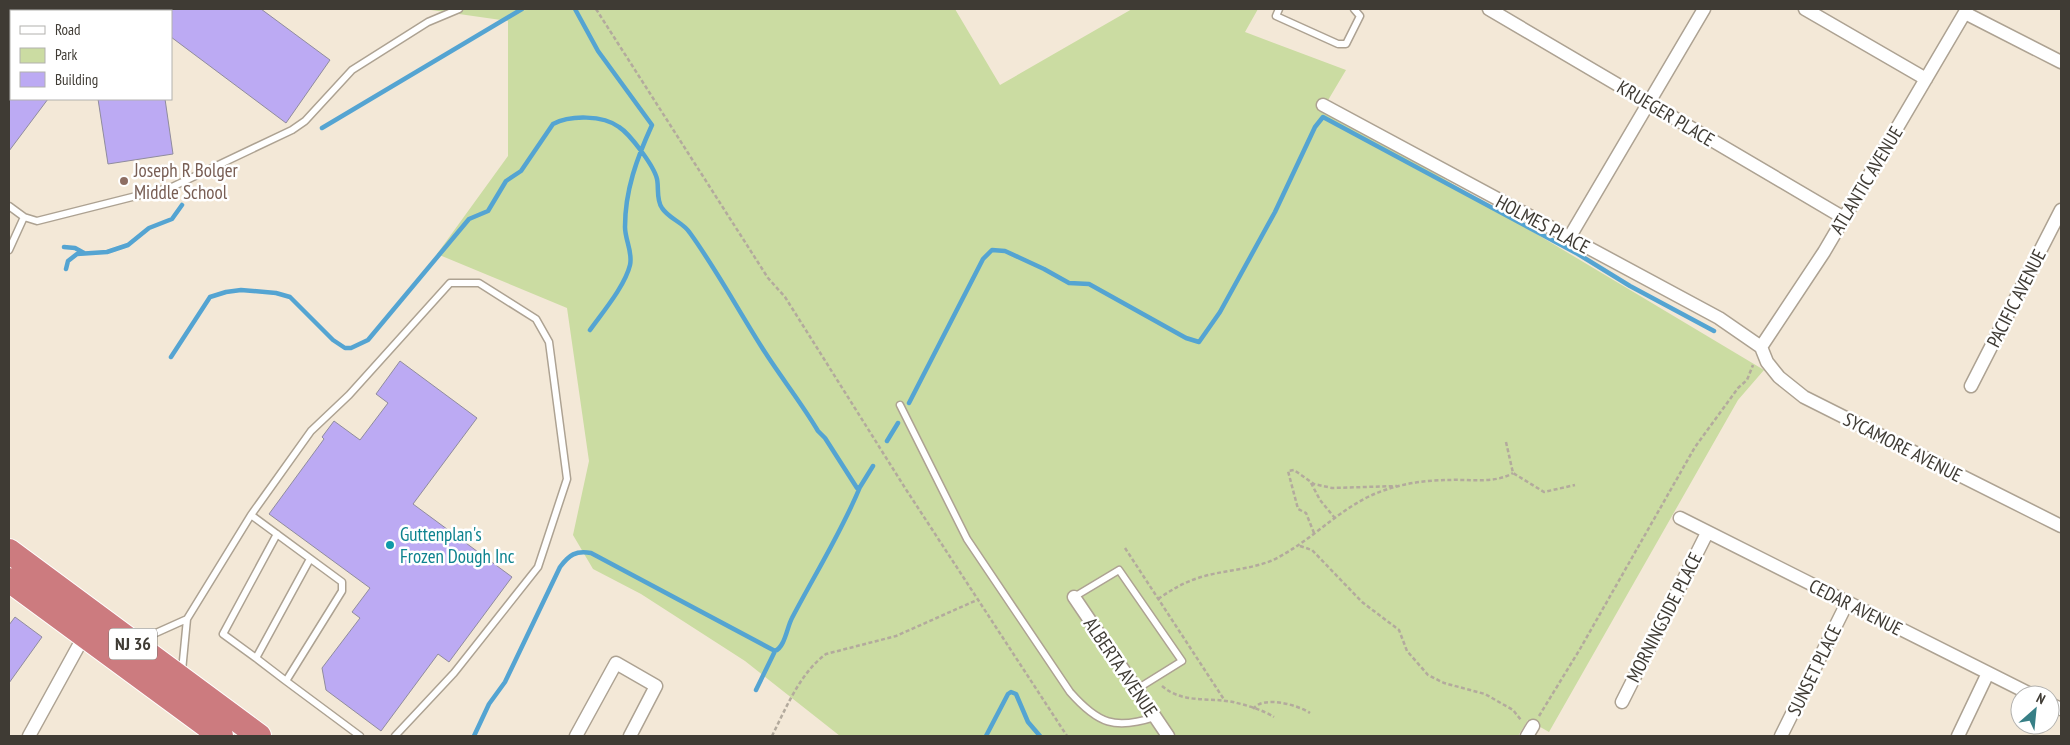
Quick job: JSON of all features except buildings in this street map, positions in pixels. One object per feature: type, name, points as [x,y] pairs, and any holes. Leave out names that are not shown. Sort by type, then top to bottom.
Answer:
[{"type":"highway","name":"NJ 36","points":[[9,551],[258,736]]},
{"type":"highway","name":"NJ 36","points":[[9,580],[221,736]]},
{"type":"street","name":"KRUEGER PLACE","points":[[1489,9],[1844,218]]},
{"type":"street","points":[[1569,238],[1704,9]]},
{"type":"street","points":[[1805,9],[1926,79]]},
{"type":"street","points":[[1966,11],[2061,62]]},
{"type":"street","name":"ATLANTIC AVENUE","points":[[1762,350],[1824,252],[1966,11]]},
{"type":"street","name":"HOLMES PLACE","points":[[1323,105],[1719,318],[1762,350]]},
{"type":"street","name":"PACIFIC AVENUE","points":[[1971,386],[2061,210]]},
{"type":"street","name":"SYCAMORE AVENUE","points":[[1762,350],[1779,377],[1804,397],[2061,526]]},
{"type":"street","name":"CEDAR AVENUE","points":[[1680,518],[2012,685]]},
{"type":"street","name":"MORNINGSIDE PLACE","points":[[1622,702],[1707,533]]},
{"type":"street","name":"ALBERTA AVENUE","points":[[1074,597],[1168,736]]},
{"type":"street","name":"SUNSET PLACE","points":[[1781,736],[1848,603]]},
{"type":"street","points":[[29,736],[84,636]]},
{"type":"street","points":[[576,736],[616,663],[656,686],[630,736]]},
{"type":"street","points":[[1958,736],[1988,673]]},
{"type":"lane","points":[[9,206],[24,217],[37,221],[184,183],[292,130],[305,121],[352,70],[428,22],[460,9]]},
{"type":"lane","points":[[1279,9],[1276,16],[1338,44],[1346,44],[1360,16],[1354,9]]},
{"type":"lane","points":[[9,250],[24,217]]},
{"type":"lane","points":[[181,679],[187,619],[251,515],[311,431],[350,395],[450,283],[479,283],[536,319],[549,342],[567,479],[538,567],[454,673],[395,736]]},
{"type":"lane","points":[[900,405],[967,539],[1070,692],[1092,713],[1110,723],[1133,725],[1155,717]]},
{"type":"lane","points":[[251,515],[342,582],[342,591],[286,681]]},
{"type":"lane","points":[[277,534],[223,634],[360,736]]},
{"type":"lane","points":[[256,658],[310,559]]},
{"type":"lane","points":[[1074,597],[1119,570],[1182,661],[1137,689]]},
{"type":"lane","points":[[132,643],[187,619]]},
{"type":"path","points":[[596,9],[768,278],[785,297],[977,600],[1067,736]]},
{"type":"path","points":[[1300,546],[1312,550],[1362,602],[1399,630],[1407,651],[1428,676],[1444,683],[1485,694],[1507,706],[1513,710],[1530,732],[1585,641],[1695,447],[1738,388],[1747,380],[1754,360],[1762,350]]},
{"type":"path","points":[[1506,442],[1513,473],[1544,492],[1575,485]]},
{"type":"path","points":[[1314,534],[1306,513],[1298,509],[1288,471],[1294,470],[1311,482],[1332,488],[1402,486]]},
{"type":"path","points":[[1158,599],[1179,585],[1200,577],[1270,561],[1300,546],[1334,517],[1384,490],[1448,480],[1492,480],[1504,478],[1513,473]]},
{"type":"path","points":[[1311,482],[1320,500],[1334,517]]},
{"type":"path","points":[[1125,548],[1224,701]]},
{"type":"path","points":[[772,736],[803,680],[818,660],[826,654],[896,636],[977,600]]},
{"type":"path","points":[[1154,678],[1169,692],[1179,697],[1224,701],[1274,717]]},
{"type":"path","points":[[1253,709],[1256,705],[1262,703],[1281,702],[1302,708],[1310,713]]},
{"type":"green space","points":[[424,9],[955,9],[1000,85],[1132,9],[1258,9],[1245,32],[1346,70],[1324,107],[1764,370],[1738,400],[1549,732],[1528,720],[1518,736],[840,736],[745,661],[641,594],[593,569],[573,535],[589,461],[567,308],[437,254],[508,156],[508,21]]},
{"type":"waterway","points":[[322,128],[522,9]]},
{"type":"waterway","points":[[575,9],[598,51],[652,125],[641,150],[627,200],[625,227],[631,260],[630,265],[623,282],[607,308],[590,330]]},
{"type":"waterway","points":[[909,403],[983,259],[992,250],[1005,251],[1069,283],[1089,284],[1186,338],[1199,342],[1220,312],[1275,212],[1315,127],[1323,117],[1578,254],[1630,286],[1714,331]]},
{"type":"waterway","points":[[171,357],[210,297],[241,290],[276,293],[290,297],[333,340],[345,348],[351,348],[368,340],[469,219],[488,211],[506,181],[521,171],[553,124],[568,119],[596,118],[619,127],[641,151],[655,173],[658,183],[659,201],[662,208],[668,215],[687,229],[700,247],[768,357],[818,431],[825,438],[857,488],[860,487],[873,466]]},
{"type":"waterway","points":[[66,269],[68,261],[77,254],[107,252],[128,245],[149,228],[172,219],[182,205]]},
{"type":"waterway","points":[[64,247],[75,248],[84,253]]},
{"type":"waterway","points":[[887,441],[898,423]]},
{"type":"waterway","points":[[474,736],[489,704],[505,682],[560,567],[573,554],[581,552],[591,553],[775,651],[781,645],[792,618],[836,537],[860,487]]},
{"type":"waterway","points":[[756,690],[775,651]]},
{"type":"waterway","points":[[986,736],[1008,694],[1011,692],[1016,694],[1028,722],[1040,736]]},
{"type":"place","name":"Joseph R Bolger Middle School","points":[[124,181]]},
{"type":"place","name":"Guttenplan's Frozen Dough Inc","points":[[390,545]]}]
